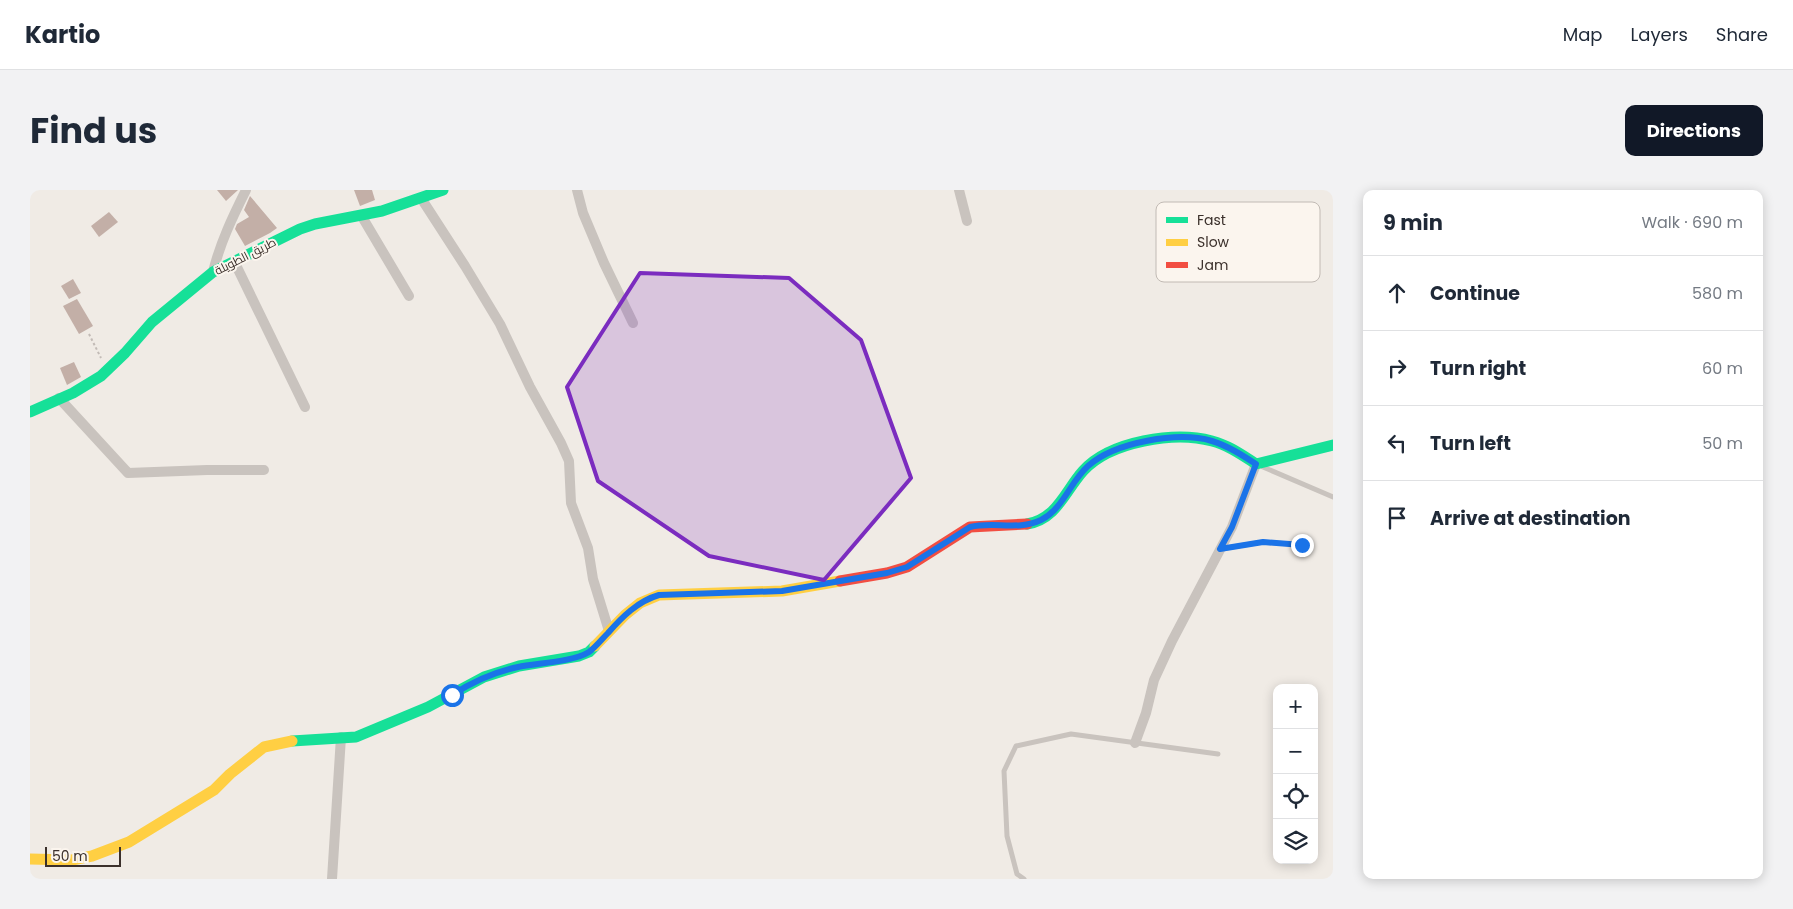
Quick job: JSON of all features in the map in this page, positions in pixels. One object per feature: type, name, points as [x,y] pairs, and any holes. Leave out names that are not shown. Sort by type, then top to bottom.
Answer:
[{"type":"street","points":[[213,272],[232,217],[246,190]]},
{"type":"street","name":"طريق الطويلة","points":[[30,412],[90,383],[108,370],[152,322],[213,272],[300,229],[395,207],[443,190]]},
{"type":"street","points":[[577,190],[583,213],[604,263],[633,323]]},
{"type":"street","points":[[959,190],[967,221]]},
{"type":"street","points":[[421,198],[500,324],[530,387],[569,461],[571,503],[588,548],[593,579],[609,631]]},
{"type":"street","points":[[361,215],[409,296]]},
{"type":"street","points":[[234,261],[305,407]]},
{"type":"street","points":[[59,398],[128,473],[264,470]]},
{"type":"street","points":[[30,859],[72,860],[110,850],[143,834],[170,815],[214,790],[230,774],[264,747],[292,741],[341,736],[356,737],[428,707],[469,684],[492,675],[519,666],[579,656],[589,652],[640,603],[649,598],[659,595],[782,591],[887,573],[907,567],[970,527],[980,524],[1024,526],[1040,520],[1050,514],[1060,503],[1088,466],[1099,458],[1126,447],[1179,437],[1210,440],[1225,446],[1256,464],[1333,445]]},
{"type":"street","points":[[1135,742],[1146,713],[1154,680],[1172,641],[1232,527],[1256,464]]},
{"type":"street","points":[[332,879],[341,736]]},
{"type":"lane","points":[[1256,464],[1333,497]]},
{"type":"lane","points":[[1220,549],[1263,542],[1302,545]]},
{"type":"lane","points":[[1024,879],[1017,874],[1007,836],[1004,771],[1016,746],[1071,734],[1218,754]]},
{"type":"path","points":[[89,334],[108,370]]},
{"type":"highlighted area","points":[[640,273],[789,278],[861,340],[911,478],[824,580],[709,556],[598,481],[567,387]]},
{"type":"building","points":[[217,190],[238,190],[226,201]]},
{"type":"building","points":[[354,190],[372,190],[375,200],[360,206]]},
{"type":"building","points":[[250,196],[277,228],[245,246],[235,229],[237,224],[249,217],[244,210]]},
{"type":"building","points":[[109,212],[118,222],[99,237],[91,226]]},
{"type":"building","points":[[73,279],[81,293],[69,299],[61,286]]},
{"type":"building","points":[[77,299],[93,326],[79,334],[63,306]]},
{"type":"building","points":[[74,362],[81,377],[67,385],[60,368]]},
{"type":"traffic: fast","points":[[30,412],[73,393],[101,376],[125,353],[152,322],[213,272],[300,229],[315,224],[382,211],[443,190]]},
{"type":"traffic: fast","points":[[1027,524],[1037,521],[1053,510],[1083,471],[1095,461],[1109,452],[1144,441],[1180,437],[1212,441],[1229,448],[1256,464],[1333,445]]},
{"type":"traffic: fast","points":[[292,741],[356,737],[428,707],[484,677],[519,666],[579,656],[589,652],[595,646]]},
{"type":"traffic: slow","points":[[595,646],[625,615],[640,603],[659,595],[782,591],[840,581]]},
{"type":"traffic: slow","points":[[30,859],[72,860],[92,856],[129,842],[214,790],[230,774],[264,747],[292,741]]},
{"type":"traffic: jam","points":[[840,581],[887,573],[907,567],[970,527],[1027,524]]},
{"type":"route","points":[[452,695],[484,677],[519,666],[579,656],[589,652],[640,603],[659,595],[782,591],[815,587],[887,573],[907,567],[970,527],[980,524],[1024,526],[1050,514],[1081,474],[1099,458],[1126,447],[1164,439],[1179,437],[1210,440],[1241,454],[1256,464],[1232,527],[1220,549],[1263,542],[1302,545]]}]
